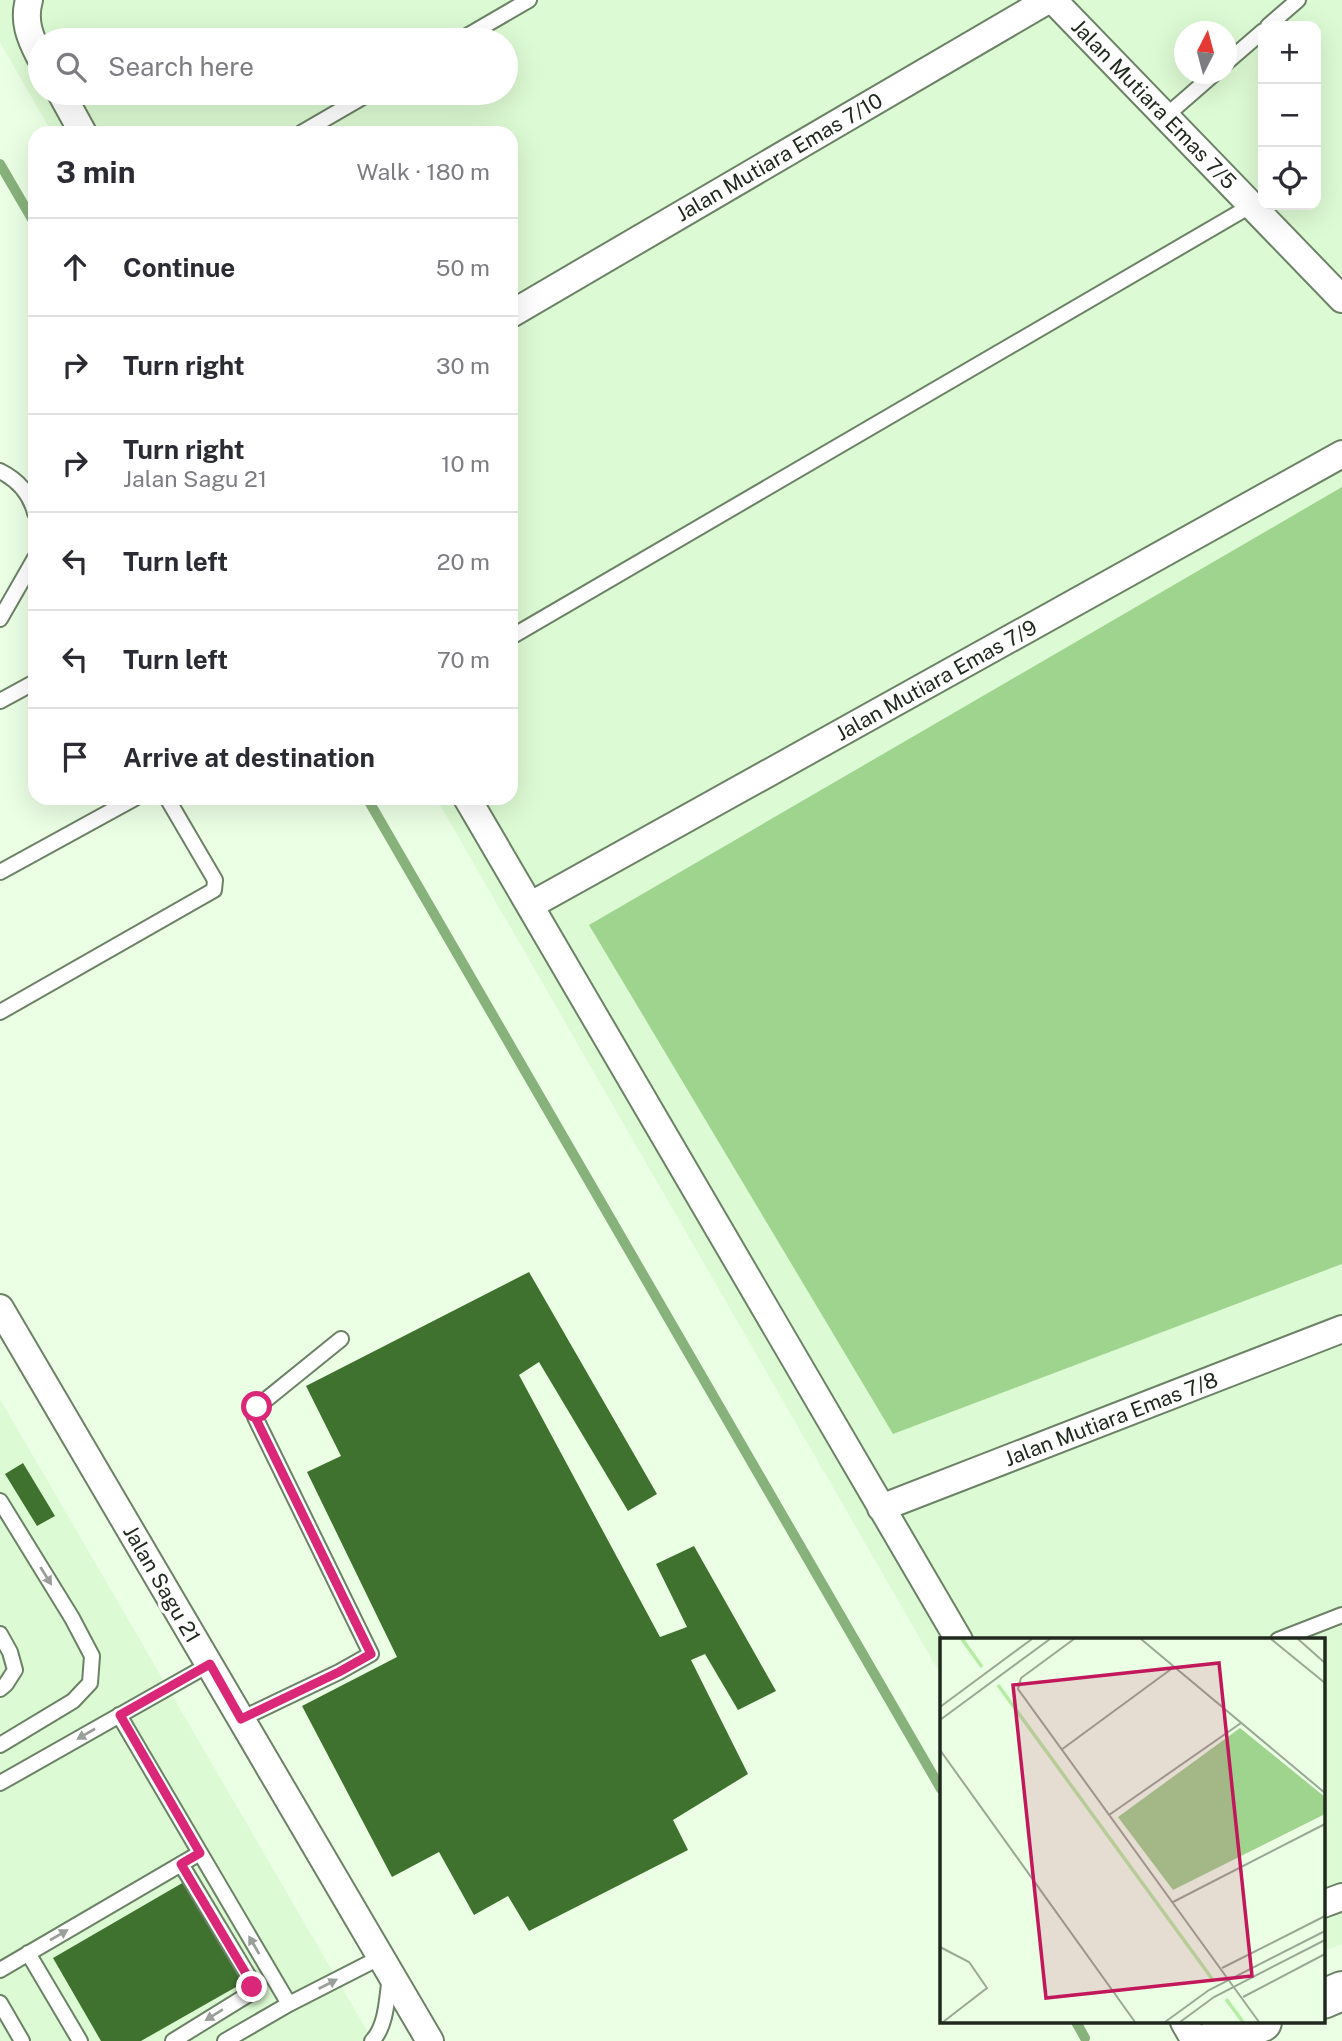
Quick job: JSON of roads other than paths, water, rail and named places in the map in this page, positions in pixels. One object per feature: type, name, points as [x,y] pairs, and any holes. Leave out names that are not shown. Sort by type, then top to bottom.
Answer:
[{"type":"street","points":[[28,31],[26,10],[29,0]]},
{"type":"street","name":"Jalan Mutiara Emas 7/10","points":[[518,310],[1048,0]]},
{"type":"street","name":"Jalan Mutiara Emas 7/5","points":[[1053,0],[1342,299]]},
{"type":"street","points":[[68,105],[79,126]]},
{"type":"street","name":"Jalan Mutiara Emas 7/9","points":[[531,905],[1342,454]]},
{"type":"street","points":[[471,805],[958,1638]]},
{"type":"street","name":"Jalan Sagu 21","points":[[0,1308],[430,2041]]},
{"type":"street","name":"Jalan Mutiara Emas 7/8","points":[[881,1508],[1342,1329]]},
{"type":"street","points":[[1324,1904],[1342,1896]]},
{"type":"street","points":[[1324,1998],[1342,1991]]},
{"type":"street","points":[[1185,2024],[1195,2041]]},
{"type":"street","points":[[1212,2041],[1257,2024]]},
{"type":"lane","points":[[481,28],[529,0]]},
{"type":"lane","points":[[1274,21],[1298,0]]},
{"type":"lane","points":[[1237,54],[1258,35]]},
{"type":"lane","points":[[1167,115],[1203,84]]},
{"type":"lane","points":[[313,126],[349,105]]},
{"type":"lane","points":[[518,632],[1251,205]]},
{"type":"lane","points":[[0,471],[21,485],[28,495]]},
{"type":"lane","points":[[0,620],[28,570]]},
{"type":"lane","points":[[0,701],[28,686]]},
{"type":"lane","points":[[0,872],[112,805]]},
{"type":"lane","points":[[0,1012],[214,890],[215,880],[171,805]]},
{"type":"lane","points":[[241,1719],[371,1654],[255,1417],[257,1407],[341,1339]]},
{"type":"lane","points":[[0,1501],[5,1520],[72,1618],[92,1656],[90,1683],[73,1702],[0,1745]]},
{"type":"lane","points":[[1283,1638],[1342,1615]]},
{"type":"lane","points":[[0,1634],[10,1652],[15,1670],[0,1689]]},
{"type":"lane","points":[[0,1783],[210,1664]]},
{"type":"lane","points":[[120,1715],[289,2004]]},
{"type":"lane","points":[[0,1970],[200,1853]]},
{"type":"lane","points":[[173,2041],[249,1994],[252,1987],[181,1864]]},
{"type":"lane","points":[[28,1953],[80,2041]]},
{"type":"lane","points":[[225,2041],[289,2004],[386,1965],[383,2018],[378,2035],[372,2041]]},
{"type":"lane","points":[[0,2003],[4,2020],[22,2041]]},
{"type":"waterway","points":[[0,164],[28,212]]},
{"type":"waterway","points":[[371,805],[940,1787]]},
{"type":"waterway","points":[[1077,2024],[1085,2038]]}]
